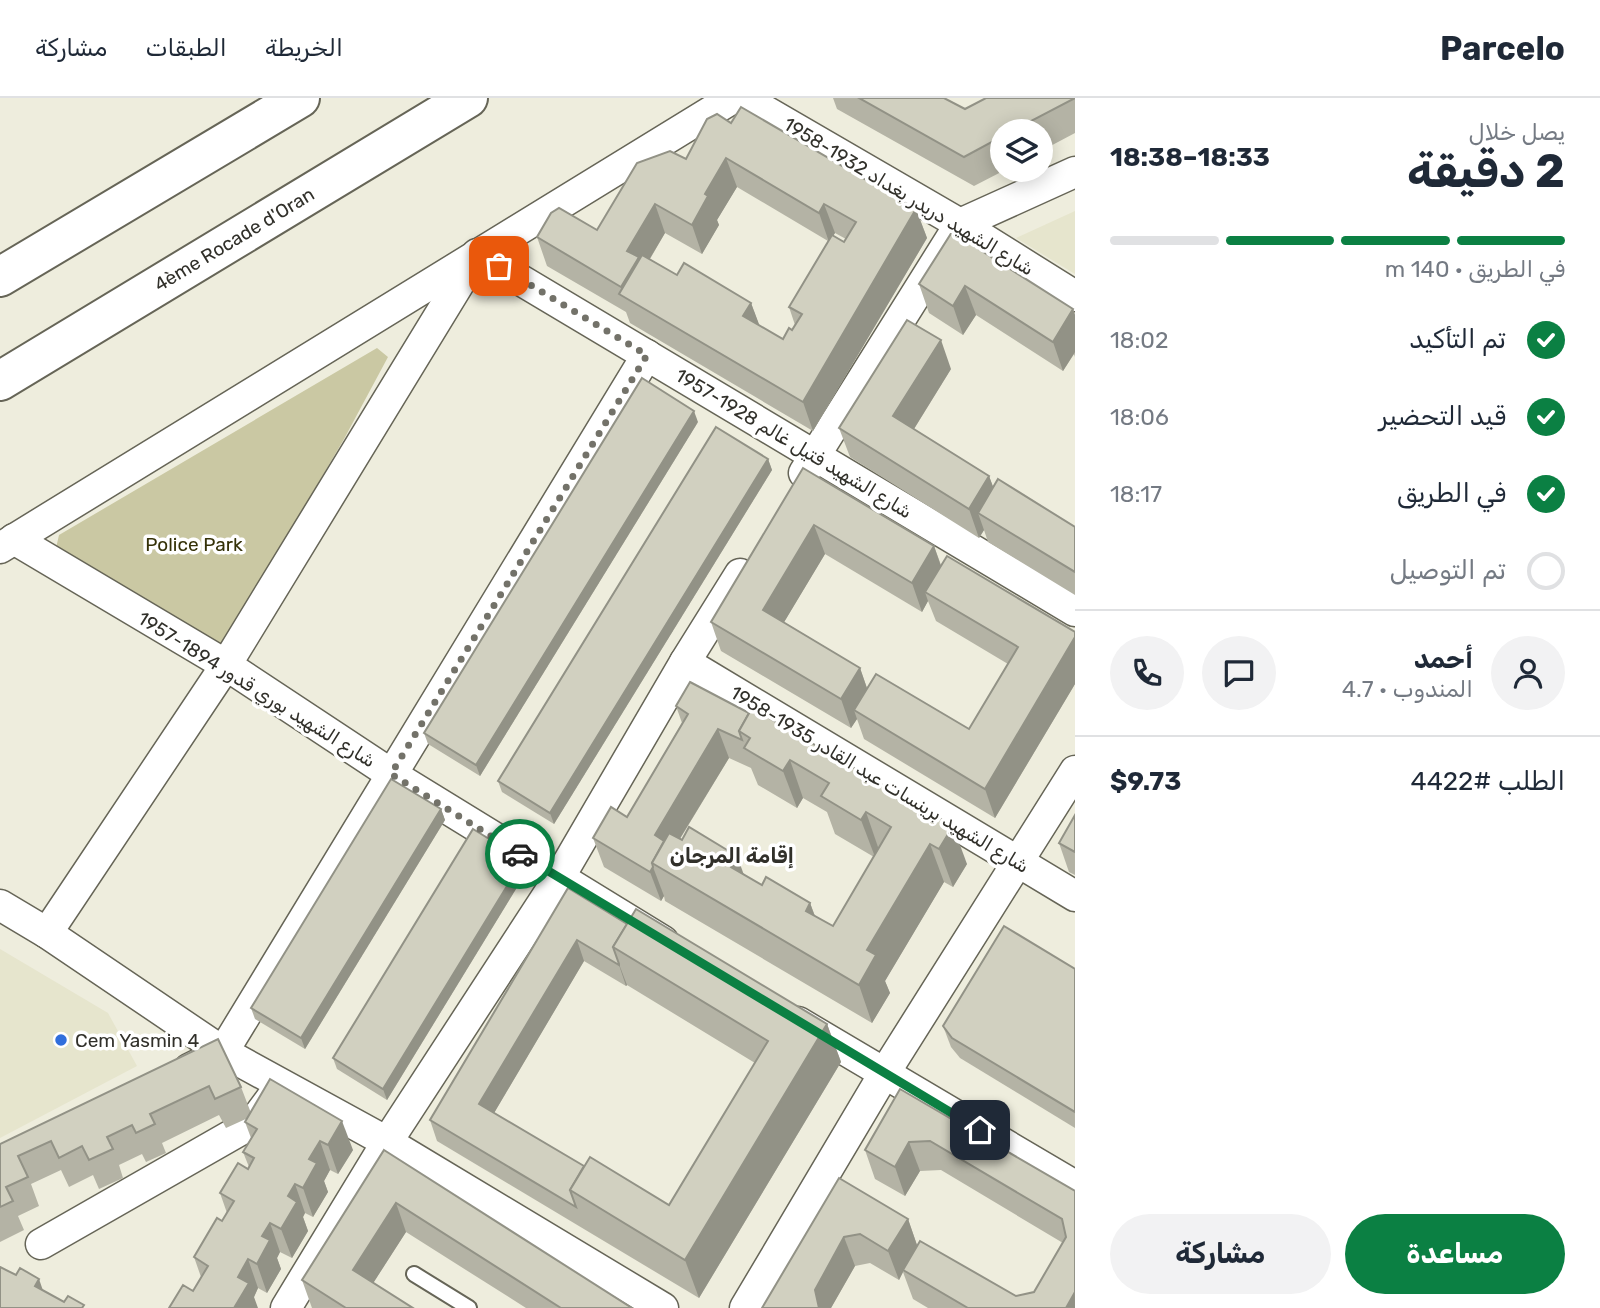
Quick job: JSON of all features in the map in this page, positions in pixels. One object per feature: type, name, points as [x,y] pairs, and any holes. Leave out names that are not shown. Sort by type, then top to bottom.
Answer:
[{"type":"highway","points":[[0,276],[300,98]]},
{"type":"highway","name":"4ème Rocade d'Oran","points":[[0,381],[468,98]]},
{"type":"highway","points":[[0,388],[51,351]]},
{"type":"street","points":[[7,543],[733,98]]},
{"type":"street","name":"شارع الشهيد دريدر بغداد 1932-1958","points":[[743,98],[960,224],[1075,296]]},
{"type":"street","points":[[793,490],[960,224],[1075,172]]},
{"type":"street","points":[[47,933],[226,665],[477,254]]},
{"type":"street","name":"شارع الشهيد فتيل غالم 1928-1957","points":[[477,254],[1075,611]]},
{"type":"street","points":[[161,1083],[223,1052],[647,355]]},
{"type":"street","name":"شارع الشهيد بوري قدور 1894-1957","points":[[7,543],[226,665],[391,774],[687,955]]},
{"type":"street","points":[[286,1308],[387,1142],[559,878],[685,662],[757,547]]},
{"type":"street","name":"شارع الشهيد برينسات عبد القادر 1935-1958","points":[[685,662],[1075,897]]},
{"type":"street","points":[[745,1308],[884,1074],[1075,771]]},
{"type":"street","points":[[0,905],[47,933],[223,1052],[387,1142],[663,1308]]},
{"type":"street","points":[[780,1011],[1075,1186]]},
{"type":"street","points":[[41,1244],[244,1128],[253,1122],[282,1084]]},
{"type":"lane","points":[[415,1274],[469,1308]]},
{"type":"shaded area","points":[[1075,211],[1075,274],[1016,238]]},
{"type":"shaded area","name":"Cem Yasmin 4","points":[[0,949],[108,1013],[137,1066],[0,1138]]},
{"type":"green space","name":"Police Park","points":[[377,348],[388,357],[224,650],[56,548],[59,535]]},
{"type":"building","points":[[859,98],[944,98],[965,109],[986,98],[1075,98],[1035,119],[990,119],[990,143],[964,157]]},
{"type":"building","points":[[741,107],[916,209],[803,402],[619,294],[642,255],[677,275],[684,263],[751,303],[743,316],[783,339],[802,314],[789,307],[832,235],[844,242],[856,222],[824,204],[819,213],[726,158],[705,194],[708,196],[692,225],[655,204],[627,251],[639,257],[621,287],[537,237],[551,213],[559,208],[597,230],[637,163],[670,151],[686,159],[707,119],[717,114],[731,123]]},
{"type":"building","points":[[952,232],[1073,309],[1053,342],[965,286],[953,306],[919,284]]},
{"type":"building","points":[[907,320],[941,340],[893,416],[989,476],[969,509],[839,428]]},
{"type":"building","points":[[642,378],[694,411],[476,765],[424,733]]},
{"type":"building","points":[[716,427],[768,459],[550,813],[498,781]]},
{"type":"building","points":[[803,468],[934,546],[912,583],[814,525],[763,610],[860,668],[841,699],[711,622]]},
{"type":"building","points":[[998,479],[1075,527],[1075,572],[978,513]]},
{"type":"building","points":[[947,556],[1075,632],[1075,637],[985,789],[854,710],[876,674],[969,729],[1018,647],[925,592]]},
{"type":"building","points":[[690,682],[749,713],[739,731],[742,740],[718,729],[655,835],[664,841],[650,872],[593,838],[611,807],[627,817],[688,714],[676,706]]},
{"type":"building","points":[[752,708],[953,826],[939,849],[930,844],[867,950],[876,955],[859,985],[652,863],[669,833],[682,840],[689,827],[737,856],[731,867],[762,885],[766,877],[810,903],[806,911],[833,926],[891,827],[866,812],[861,820],[821,796],[829,783],[790,760],[783,771],[744,748],[750,738],[739,731]]},
{"type":"building","points":[[391,779],[441,809],[301,1038],[251,1008]]},
{"type":"building","points":[[1075,815],[1075,852],[1059,843]]},
{"type":"building","points":[[473,829],[523,860],[383,1089],[333,1058]]},
{"type":"building","points":[[568,888],[627,924],[613,947],[619,965],[577,940],[479,1104],[584,1166],[570,1190],[576,1207],[430,1120]]},
{"type":"building","points":[[636,909],[827,1024],[685,1260],[570,1190],[590,1157],[669,1205],[768,1041],[613,947]]},
{"type":"building","points":[[1004,926],[1075,969],[1075,1112],[952,1038],[943,1026]]},
{"type":"building","points":[[218,1039],[241,1087],[215,1099],[209,1086],[150,1114],[155,1124],[136,1133],[132,1125],[107,1137],[113,1149],[89,1160],[82,1146],[59,1158],[51,1141],[18,1156],[28,1177],[6,1187],[13,1201],[0,1207],[0,1144]]},
{"type":"building","points":[[270,1079],[342,1121],[328,1145],[320,1141],[309,1159],[317,1163],[303,1188],[295,1184],[288,1196],[297,1202],[281,1229],[270,1223],[262,1236],[270,1240],[257,1264],[248,1259],[238,1277],[249,1283],[234,1308],[169,1308],[183,1285],[193,1291],[208,1266],[194,1257],[217,1218],[222,1221],[234,1201],[220,1193],[238,1163],[248,1169],[254,1158],[243,1152],[257,1129],[245,1122]]},
{"type":"building","points":[[900,1089],[1075,1191],[1075,1292],[1066,1308],[968,1308],[903,1270],[920,1241],[1016,1296],[1034,1292],[1066,1237],[1062,1219],[930,1141],[909,1142],[895,1167],[865,1150]]},
{"type":"building","points":[[384,1150],[632,1308],[561,1308],[396,1203],[353,1270],[413,1308],[346,1308],[302,1280]]},
{"type":"building","points":[[839,1178],[908,1219],[888,1251],[860,1234],[844,1237],[815,1290],[819,1308],[762,1308]]},
{"type":"building","points":[[0,1267],[16,1275],[20,1268],[39,1279],[35,1286],[64,1302],[68,1296],[84,1305],[82,1308],[0,1308]]},
{"type":"way so far","points":[[499,266],[647,355],[391,774],[520,854]]},
{"type":"place","name":"Cem Yasmin 4","points":[[61,1040]]},
{"type":"district","name":"إقامة المرجان","points":[[732,856]]},
{"type":"route","points":[[520,854],[980,1130]]}]
